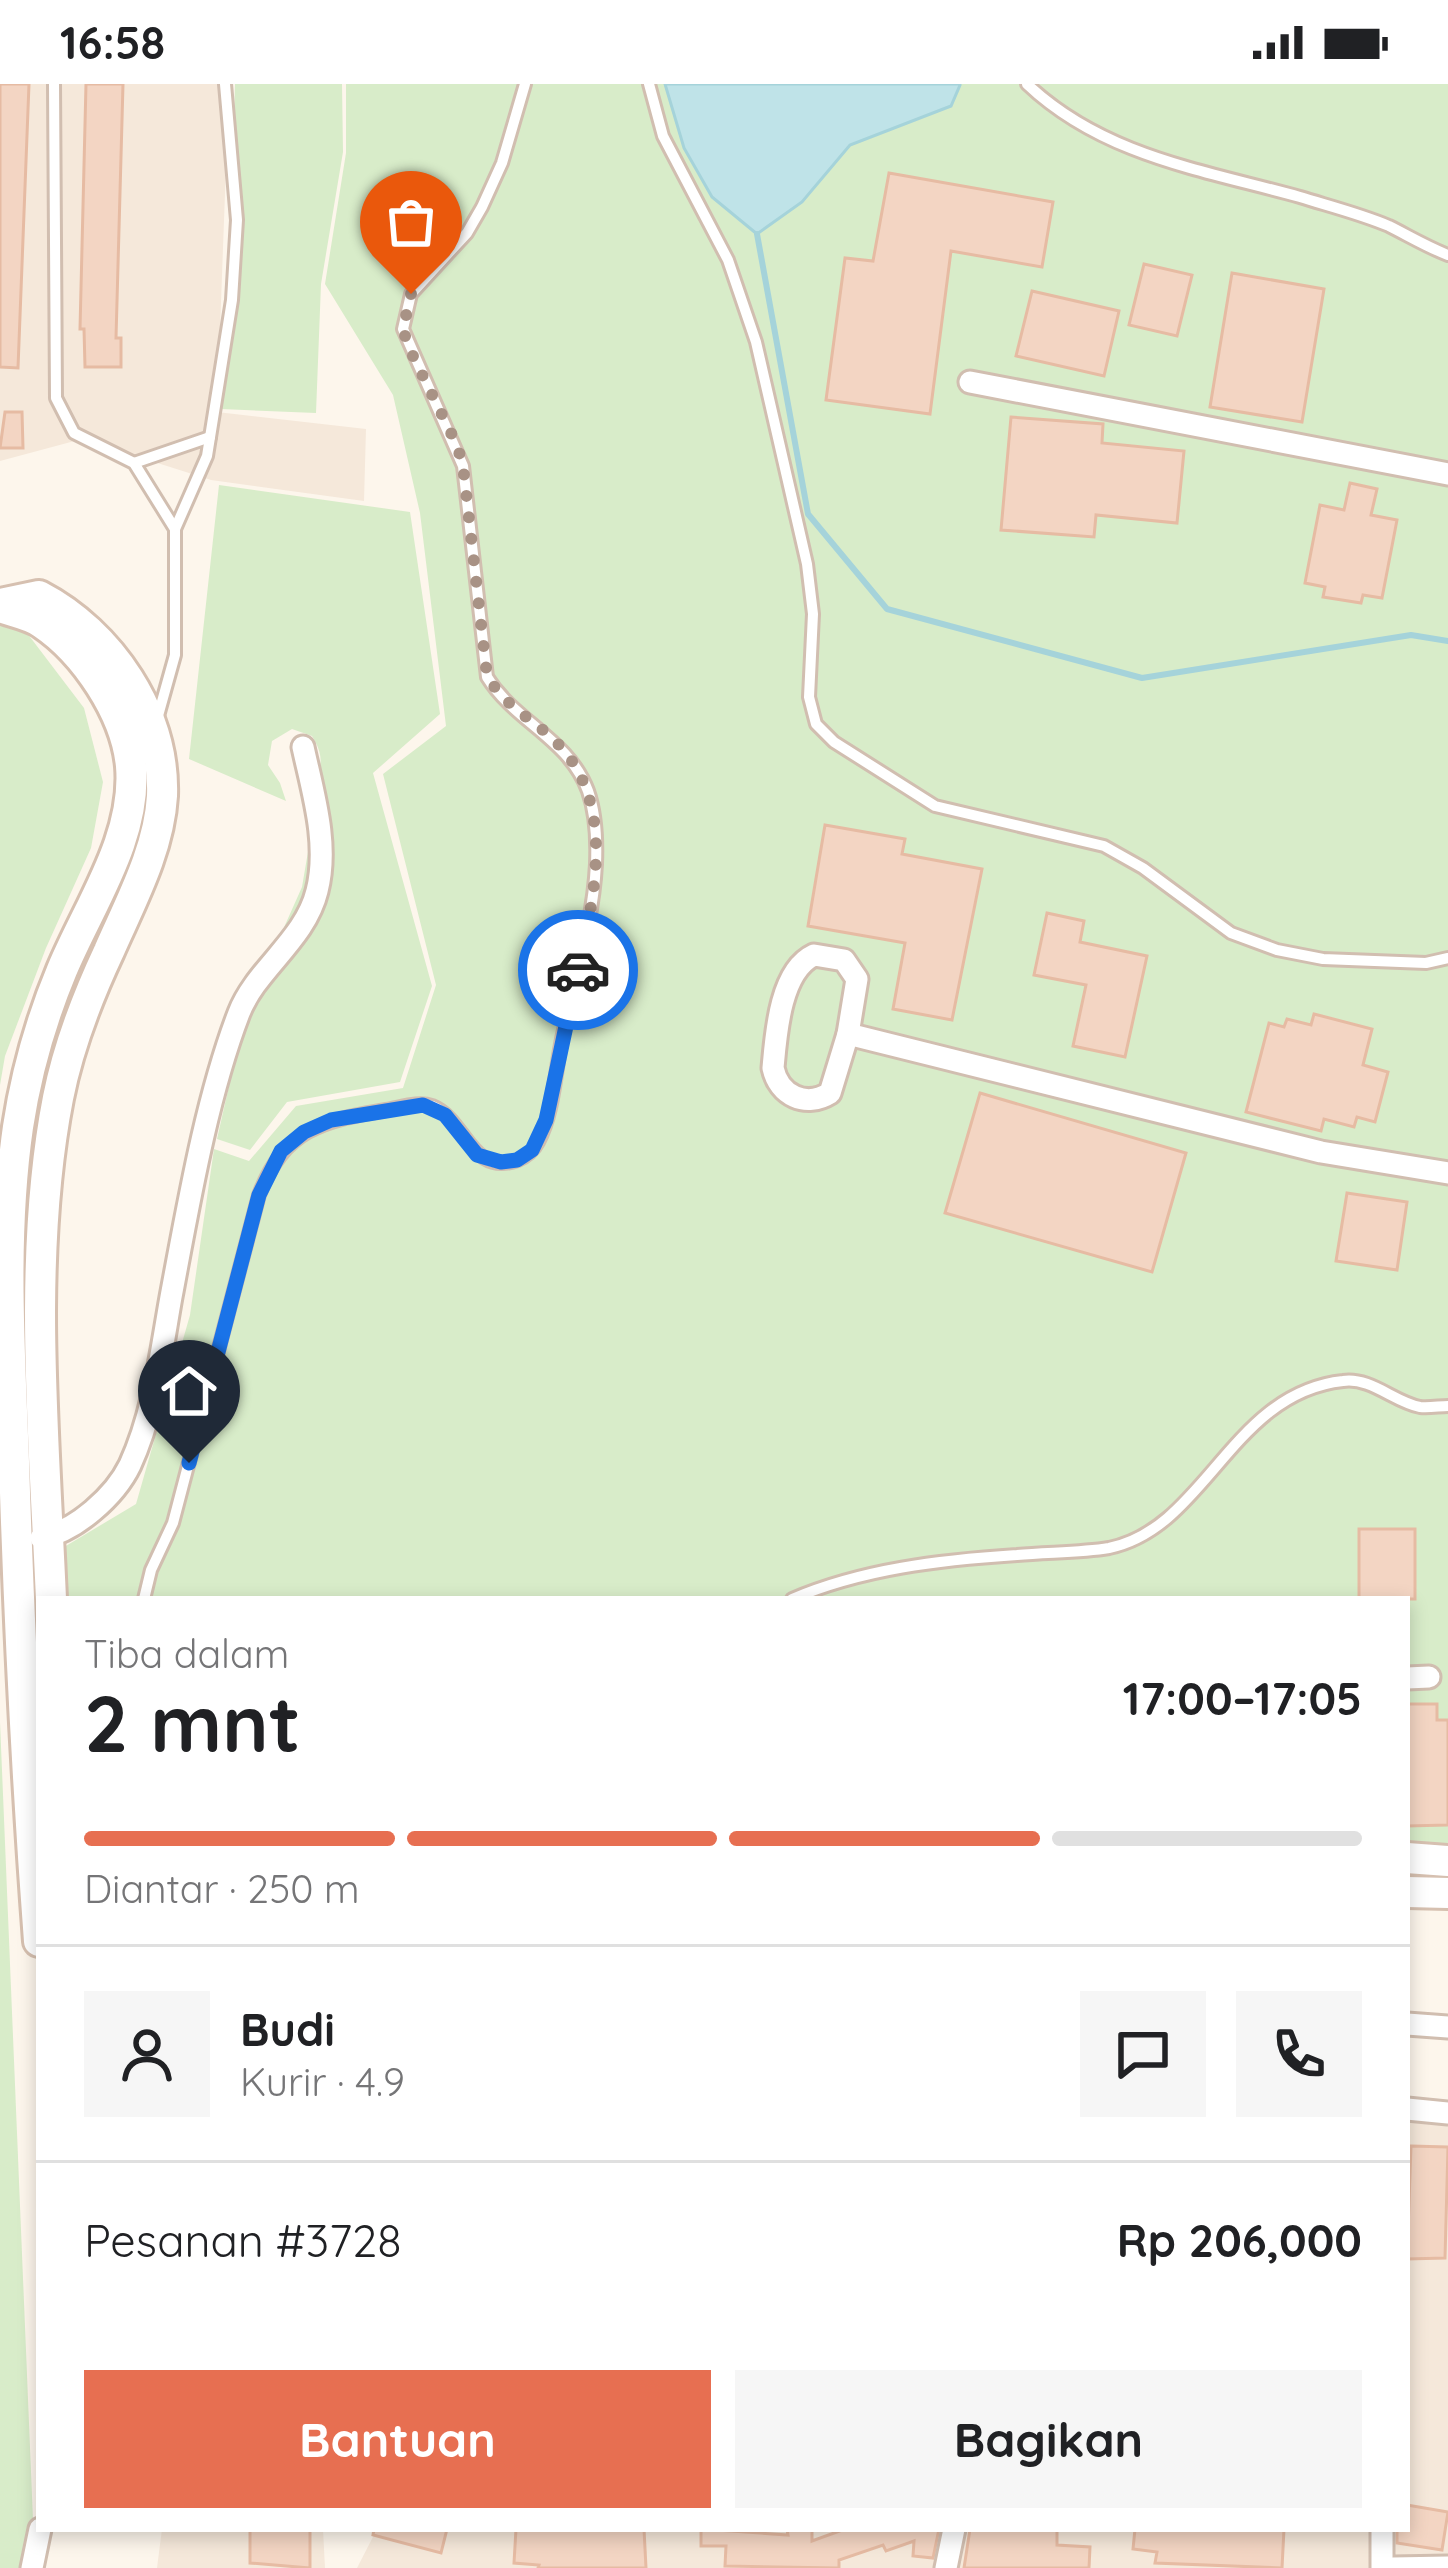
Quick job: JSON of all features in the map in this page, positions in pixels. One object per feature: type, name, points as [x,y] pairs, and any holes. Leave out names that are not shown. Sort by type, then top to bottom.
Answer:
[{"type":"street","points":[[970,382],[1448,474]]},
{"type":"street","points":[[0,606],[39,596],[76,619],[109,652],[133,686],[154,732],[162,797],[156,833],[134,896],[78,1024],[58,1094],[45,1178],[41,1243],[50,1596]]},
{"type":"street","points":[[0,606],[39,620],[84,664],[111,706],[127,744],[131,783],[128,814],[116,852],[61,973],[19,1120],[8,1259],[16,1541],[36,1889]]},
{"type":"street","points":[[16,1541],[48,1538],[89,1512],[112,1492],[128,1469],[158,1372],[185,1220],[232,1035],[247,995],[296,933],[316,895],[319,823],[303,747]]},
{"type":"street","points":[[814,955],[837,956],[855,972],[848,1034],[838,1078],[826,1097],[798,1099],[776,1082],[775,1049],[790,980],[814,955]]},
{"type":"street","points":[[848,1034],[1275,1142],[1448,1173]]},
{"type":"street","points":[[1410,1858],[1448,1861]]},
{"type":"street","points":[[1410,1892],[1448,1893]]},
{"type":"street","points":[[1410,2024],[1448,2027]]},
{"type":"street","points":[[1410,2109],[1448,2113]]},
{"type":"street","points":[[32,2568],[39,2532]]},
{"type":"street","points":[[946,2568],[953,2532]]},
{"type":"street","points":[[1382,2532],[1382,2568]]},
{"type":"street","points":[[1394,2568],[1448,2567]]},
{"type":"lane","points":[[54,84],[56,398],[74,433],[134,463],[175,529]]},
{"type":"lane","points":[[154,732],[176,655],[175,529],[207,456],[232,300],[237,220],[225,84]]},
{"type":"lane","points":[[145,1596],[173,1523],[230,1297],[268,1173],[281,1151],[304,1132],[331,1120],[419,1105],[445,1115],[468,1146],[489,1161],[517,1160],[532,1150],[546,1120],[596,867],[590,796],[576,767],[556,742],[507,705],[487,676],[463,466],[403,329],[411,294],[467,232],[482,207],[502,163],[525,84]]},
{"type":"lane","points":[[649,84],[663,136],[746,304],[807,564],[813,614],[808,698],[816,724],[834,742],[935,806],[1104,846],[1143,868],[1231,933],[1277,950],[1323,959],[1426,963],[1448,958]]},
{"type":"lane","points":[[1028,84],[1049,105],[1101,138],[1187,170],[1385,224],[1448,255]]},
{"type":"lane","points":[[134,463],[210,436]]},
{"type":"lane","points":[[800,1596],[888,1570],[1109,1547],[1140,1538],[1173,1515],[1254,1423],[1322,1384],[1348,1379],[1420,1407],[1448,1406]]},
{"type":"shaded area","points":[[0,84],[229,84],[217,412],[366,429],[364,501],[211,480],[82,439],[0,461]]},
{"type":"shaded area","points":[[1410,2107],[1448,2107],[1448,2568],[357,2568],[375,2532],[1410,2532]]},
{"type":"shaded area","points":[[162,2532],[323,2532],[325,2568],[157,2568]]},
{"type":"green space","points":[[235,84],[342,84],[343,152],[321,284],[316,413],[221,409],[228,334]]},
{"type":"green space","points":[[346,84],[1448,84],[1448,1863],[1410,1858],[1410,1596],[36,1596],[36,1850],[19,1574],[136,1504],[190,1315],[214,1149],[249,1161],[296,1106],[403,1088],[436,985],[383,774],[446,726],[420,513],[393,395],[325,284],[346,153]]},
{"type":"green space","points":[[219,485],[410,512],[440,714],[373,773],[432,986],[400,1082],[287,1102],[250,1150],[217,1139],[245,1015],[302,887],[311,834],[308,788],[317,775],[320,757],[312,736],[292,729],[272,741],[268,765],[286,801],[189,759]]},
{"type":"green space","points":[[0,623],[27,633],[84,708],[103,782],[91,848],[46,948],[5,1056],[0,1085]]},
{"type":"green space","points":[[0,1722],[35,2568],[0,2568]]},
{"type":"water","points":[[665,84],[960,85],[951,106],[850,145],[802,202],[757,234],[712,197],[684,148]]},
{"type":"building","points":[[0,84],[29,84],[18,368],[0,367]]},
{"type":"building","points":[[86,84],[123,84],[116,338],[121,338],[121,367],[85,367],[84,329],[80,329]]},
{"type":"building","points":[[889,173],[1053,202],[1042,267],[951,251],[930,414],[826,400],[845,258],[873,261]]},
{"type":"building","points":[[1144,264],[1192,275],[1177,336],[1129,325]]},
{"type":"building","points":[[1232,273],[1324,289],[1302,422],[1210,407]]},
{"type":"building","points":[[1032,291],[1119,311],[1104,376],[1016,356]]},
{"type":"building","points":[[5,412],[22,412],[23,448],[0,448]]},
{"type":"building","points":[[1011,417],[1103,424],[1102,443],[1184,451],[1177,523],[1096,515],[1094,537],[1001,530]]},
{"type":"building","points":[[1350,483],[1377,489],[1371,515],[1397,520],[1382,598],[1363,595],[1361,603],[1323,597],[1325,587],[1305,583],[1320,505],[1344,510]]},
{"type":"building","points":[[825,825],[905,839],[902,854],[982,869],[952,1020],[893,1009],[905,943],[808,926]]},
{"type":"building","points":[[1047,913],[1084,921],[1080,942],[1147,956],[1125,1057],[1073,1046],[1086,985],[1034,975]]},
{"type":"building","points":[[1314,1014],[1372,1029],[1363,1065],[1388,1072],[1375,1122],[1357,1117],[1354,1127],[1324,1119],[1321,1131],[1246,1112],[1269,1023],[1284,1027],[1287,1019],[1311,1025]]},
{"type":"building","points":[[980,1093],[1186,1153],[1152,1272],[945,1213]]},
{"type":"building","points":[[1347,1193],[1407,1202],[1397,1270],[1336,1261]]},
{"type":"building","points":[[1359,1529],[1415,1529],[1415,1599],[1359,1596]]},
{"type":"building","points":[[1410,1704],[1437,1704],[1437,1720],[1448,1720],[1448,1825],[1410,1826]]},
{"type":"building","points":[[1411,2146],[1448,2147],[1445,2258],[1410,2259]]},
{"type":"building","points":[[1410,2506],[1448,2512],[1442,2550],[1397,2543],[1397,2532],[1410,2532]]},
{"type":"building","points":[[250,2532],[310,2532],[310,2568],[250,2563]]},
{"type":"building","points":[[374,2532],[446,2532],[441,2553]]},
{"type":"building","points":[[516,2532],[644,2532],[646,2568],[538,2568],[514,2563]]},
{"type":"building","points":[[701,2532],[812,2532],[812,2541],[837,2532],[938,2532],[933,2558],[913,2556],[914,2541],[886,2551],[883,2545],[839,2560],[839,2568],[725,2566],[726,2546],[701,2546]]},
{"type":"building","points":[[970,2532],[1057,2532],[1057,2545],[1090,2547],[1089,2568],[964,2568]]},
{"type":"building","points":[[1135,2532],[1284,2532],[1282,2568],[1155,2563],[1157,2552],[1133,2549]]},
{"type":"waterway","points":[[757,234],[808,514],[887,609],[1142,678],[1411,635],[1448,641]]},
{"type":"way so far","points":[[411,294],[403,329],[408,346],[463,466],[487,676],[507,705],[556,742],[576,767],[590,796],[596,867],[578,970]]},
{"type":"route","points":[[189,1463],[259,1195],[281,1151],[304,1132],[331,1120],[428,1105],[445,1115],[477,1155],[501,1162],[525,1156],[539,1140],[546,1120],[578,970]]}]
